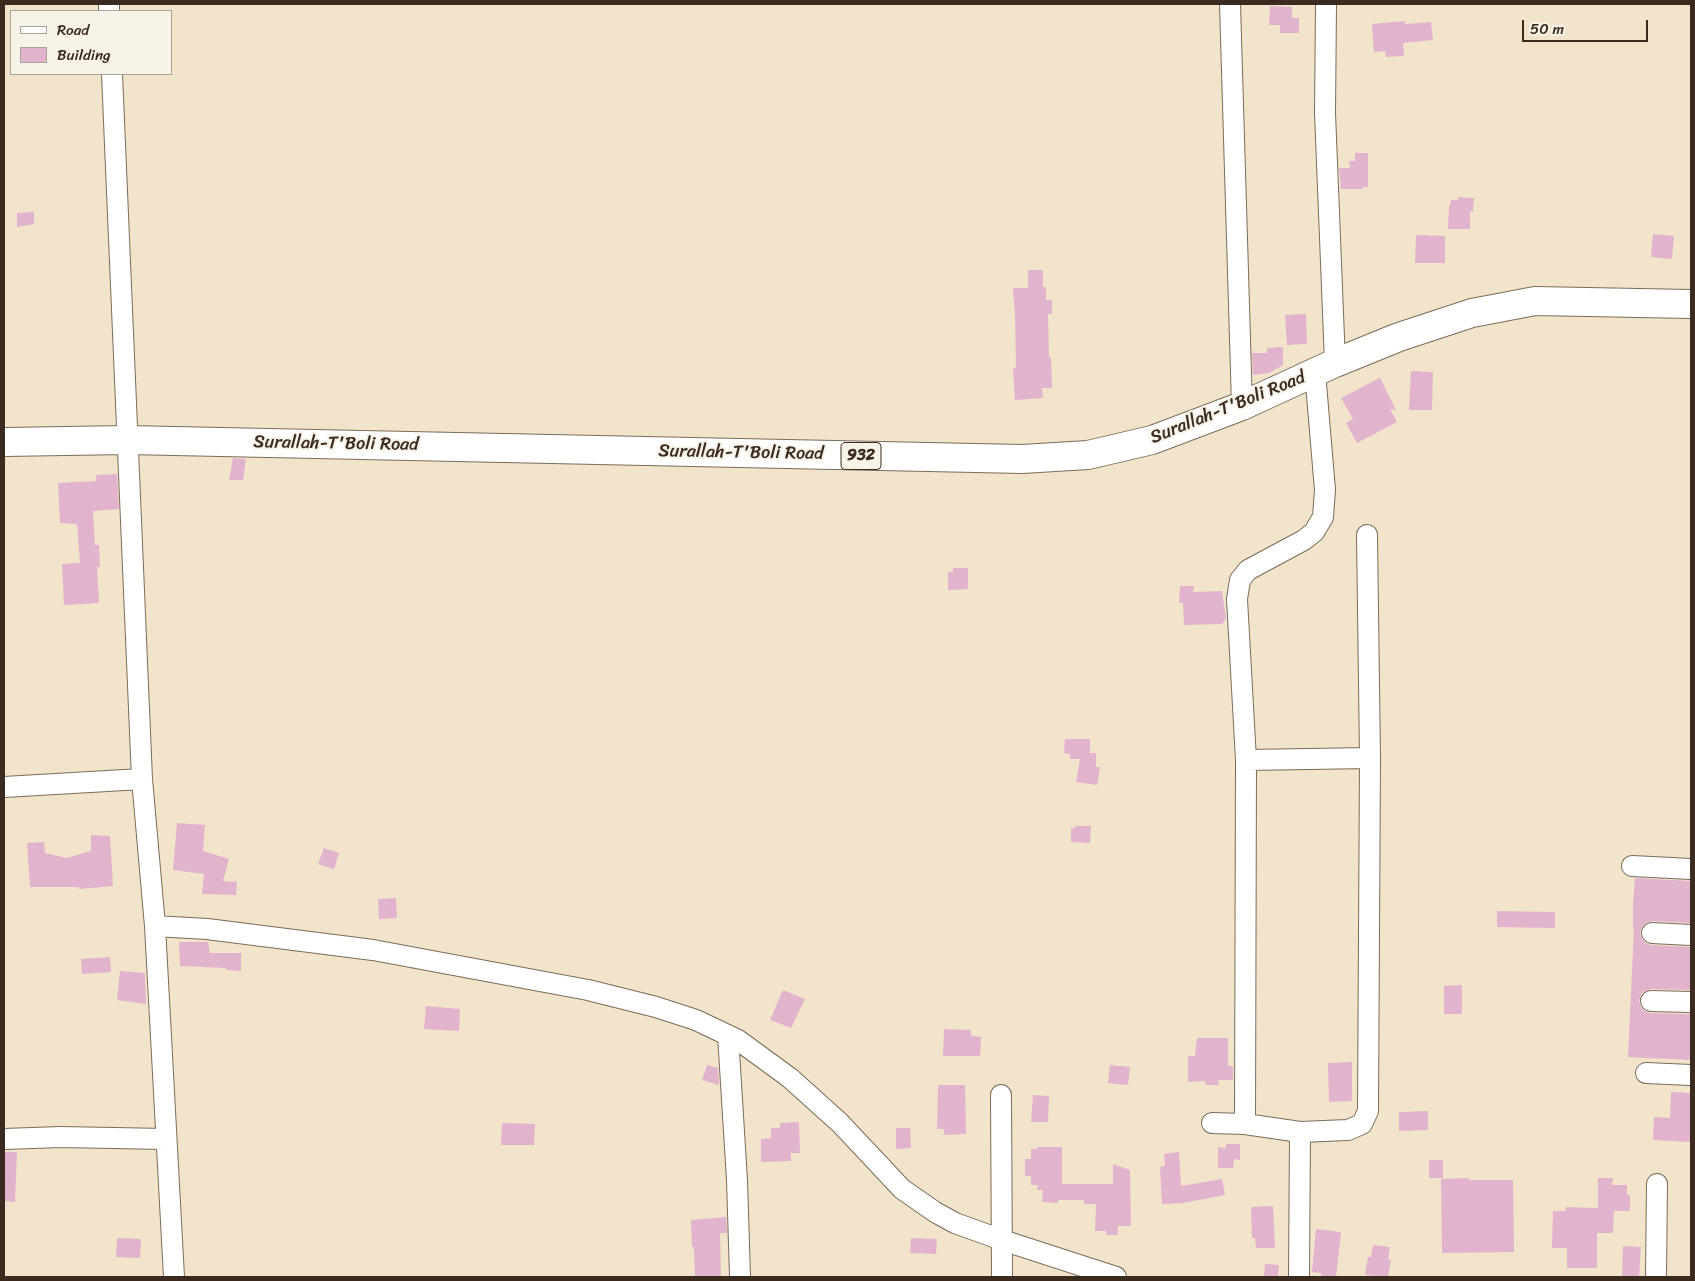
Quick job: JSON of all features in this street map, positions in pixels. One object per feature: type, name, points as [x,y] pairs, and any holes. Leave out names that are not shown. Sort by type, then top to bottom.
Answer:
[{"type":"main road","name":"Surallah-T'Boli Road","points":[[4,442],[128,440],[1022,459],[1088,455],[1152,440],[1242,406],[1399,337],[1472,313],[1535,301],[1691,304]]},
{"type":"street","points":[[1230,4],[1242,406]]},
{"type":"street","points":[[1245,1124],[1246,760],[1237,608],[1238,588],[1243,575],[1248,570],[1304,540],[1314,532],[1323,518],[1325,490],[1326,4]]},
{"type":"street","points":[[112,75],[142,779],[155,926],[174,1277]]},
{"type":"street","points":[[1212,1123],[1245,1124],[1300,1132],[1348,1130],[1362,1124],[1368,1111],[1370,758],[1368,535]]},
{"type":"street","points":[[1246,760],[1370,758]]},
{"type":"street","points":[[4,787],[142,779]]},
{"type":"street","points":[[1632,866],[1691,869]]},
{"type":"street","points":[[155,926],[207,929],[373,950],[579,988],[656,1007],[696,1020],[738,1040],[790,1078],[840,1123],[885,1172],[909,1194],[935,1212],[955,1223],[1002,1240],[1116,1277]]},
{"type":"street","points":[[1652,933],[1691,935]]},
{"type":"street","points":[[1651,1001],[1691,1002]]},
{"type":"street","points":[[728,1036],[737,1180],[740,1277]]},
{"type":"street","points":[[1646,1073],[1691,1075]]},
{"type":"street","points":[[1000,1095],[1002,1277]]},
{"type":"street","points":[[1299,1277],[1300,1132]]},
{"type":"street","points":[[4,1139],[61,1137],[166,1138]]},
{"type":"street","points":[[1656,1277],[1657,1184]]},
{"type":"building","points":[[1270,6],[1292,7],[1292,18],[1299,18],[1299,33],[1280,33],[1280,25],[1269,25]]},
{"type":"building","points":[[1405,21],[1405,24],[1431,22],[1433,40],[1403,43],[1404,56],[1386,57],[1385,51],[1374,52],[1372,24]]},
{"type":"building","points":[[1355,153],[1368,153],[1368,187],[1363,187],[1363,189],[1341,189],[1339,168],[1350,168],[1349,161],[1355,161]]},
{"type":"building","points":[[1458,197],[1474,198],[1473,212],[1470,211],[1470,229],[1448,229],[1449,206],[1451,200],[1458,200]]},
{"type":"building","points":[[34,212],[34,224],[17,227],[17,213]]},
{"type":"building","points":[[1653,234],[1674,236],[1672,259],[1651,257]]},
{"type":"building","points":[[1416,235],[1445,236],[1445,263],[1415,263]]},
{"type":"building","points":[[1028,270],[1043,270],[1043,287],[1046,287],[1046,300],[1052,300],[1052,314],[1048,314],[1052,388],[1042,388],[1043,398],[1015,400],[1013,368],[1016,368],[1013,288],[1028,288]]},
{"type":"building","points":[[1306,314],[1307,344],[1287,345],[1285,315]]},
{"type":"building","points":[[1283,347],[1283,365],[1269,373],[1253,375],[1252,353],[1267,353],[1267,348]]},
{"type":"building","points":[[1411,371],[1433,372],[1432,410],[1409,410]]},
{"type":"building","points":[[1380,378],[1396,410],[1390,409],[1397,422],[1357,443],[1346,423],[1353,419],[1341,398]]},
{"type":"building","points":[[233,458],[246,459],[243,480],[229,480]]},
{"type":"building","points":[[117,474],[119,509],[93,511],[95,545],[99,545],[100,567],[97,567],[99,603],[64,605],[62,564],[80,563],[77,524],[60,523],[58,483],[96,481],[96,475]]},
{"type":"building","points":[[953,568],[968,568],[968,589],[948,590],[948,572],[953,572]]},
{"type":"building","points":[[1180,586],[1194,586],[1193,592],[1222,591],[1226,618],[1222,624],[1184,625],[1183,603],[1179,603]]},
{"type":"building","points":[[1065,739],[1090,739],[1090,753],[1096,753],[1096,767],[1100,767],[1097,785],[1076,782],[1080,759],[1070,759],[1070,754],[1064,753]]},
{"type":"building","points":[[177,823],[205,825],[203,851],[229,859],[223,881],[237,882],[236,895],[202,894],[204,874],[173,870]]},
{"type":"building","points":[[1075,826],[1091,826],[1090,843],[1071,842],[1071,828],[1075,828]]},
{"type":"building","points":[[91,835],[110,836],[113,886],[79,889],[79,887],[30,887],[27,843],[44,842],[45,853],[66,858],[91,851]]},
{"type":"building","points":[[324,848],[339,853],[334,869],[318,864]]},
{"type":"building","points":[[1635,878],[1691,881],[1691,923],[1652,921],[1642,926],[1640,933],[1645,943],[1651,945],[1691,947],[1691,990],[1651,989],[1641,994],[1639,1001],[1644,1011],[1650,1013],[1691,1014],[1691,1060],[1628,1057]]},
{"type":"building","points":[[396,898],[397,918],[379,919],[378,899]]},
{"type":"building","points":[[1497,911],[1555,912],[1555,928],[1497,927]]},
{"type":"building","points":[[179,942],[208,942],[210,953],[241,953],[241,971],[226,970],[226,968],[180,966]]},
{"type":"building","points":[[110,957],[111,972],[82,974],[81,959]]},
{"type":"building","points":[[120,971],[145,973],[146,1004],[117,1000]]},
{"type":"building","points":[[1462,985],[1462,1014],[1444,1014],[1444,986]]},
{"type":"building","points":[[783,990],[805,999],[791,1028],[770,1020]]},
{"type":"building","points":[[426,1006],[460,1009],[459,1031],[424,1029]]},
{"type":"building","points":[[944,1029],[971,1030],[971,1036],[981,1037],[980,1056],[943,1056]]},
{"type":"building","points":[[1197,1038],[1228,1038],[1228,1066],[1233,1066],[1233,1080],[1218,1080],[1219,1085],[1206,1085],[1205,1081],[1188,1082],[1188,1056],[1195,1056]]},
{"type":"building","points":[[1352,1062],[1352,1101],[1329,1102],[1328,1063]]},
{"type":"building","points":[[707,1065],[718,1068],[719,1085],[702,1080]]},
{"type":"building","points":[[1110,1065],[1130,1067],[1128,1085],[1108,1083]]},
{"type":"building","points":[[938,1085],[965,1085],[966,1134],[944,1135],[944,1129],[937,1129]]},
{"type":"building","points":[[1671,1092],[1691,1093],[1691,1142],[1653,1140],[1654,1117],[1670,1118]]},
{"type":"building","points":[[1033,1095],[1049,1096],[1048,1122],[1031,1122]]},
{"type":"building","points":[[1428,1111],[1428,1130],[1399,1131],[1399,1112]]},
{"type":"building","points":[[799,1122],[800,1153],[791,1153],[791,1161],[761,1162],[761,1139],[771,1138],[771,1128],[780,1128],[780,1123]]},
{"type":"building","points":[[502,1123],[535,1124],[534,1145],[501,1145]]},
{"type":"building","points":[[896,1128],[910,1128],[911,1148],[896,1149]]},
{"type":"building","points":[[1226,1144],[1240,1144],[1240,1160],[1234,1159],[1233,1168],[1218,1168],[1218,1147],[1226,1148]]},
{"type":"building","points":[[1037,1147],[1062,1147],[1062,1184],[1113,1184],[1113,1164],[1130,1170],[1131,1226],[1118,1226],[1118,1235],[1106,1235],[1106,1231],[1095,1231],[1096,1204],[1084,1204],[1084,1200],[1058,1200],[1058,1203],[1042,1202],[1043,1190],[1037,1190],[1038,1185],[1031,1185],[1031,1176],[1025,1176],[1025,1159],[1031,1159],[1031,1149],[1037,1149]]},
{"type":"building","points":[[4,1152],[17,1152],[15,1202],[4,1201]]},
{"type":"building","points":[[1179,1152],[1181,1186],[1222,1179],[1225,1195],[1183,1203],[1162,1204],[1160,1167],[1165,1166],[1164,1154]]},
{"type":"building","points":[[1429,1160],[1443,1160],[1443,1178],[1429,1178]]},
{"type":"building","points":[[1469,1178],[1469,1180],[1513,1180],[1514,1252],[1442,1253],[1441,1179]]},
{"type":"building","points":[[1598,1178],[1613,1178],[1612,1185],[1627,1185],[1627,1195],[1630,1195],[1630,1211],[1614,1211],[1613,1233],[1597,1233],[1597,1268],[1567,1268],[1567,1248],[1552,1248],[1553,1211],[1566,1211],[1566,1207],[1598,1208]]},
{"type":"building","points":[[1273,1206],[1275,1248],[1256,1248],[1255,1238],[1252,1238],[1251,1207]]},
{"type":"building","points":[[726,1217],[727,1233],[720,1233],[721,1277],[695,1277],[691,1220]]},
{"type":"building","points":[[1316,1229],[1341,1232],[1336,1277],[1321,1277],[1321,1273],[1312,1272]]},
{"type":"building","points":[[117,1238],[141,1239],[140,1258],[116,1257]]},
{"type":"building","points":[[911,1238],[937,1239],[936,1254],[910,1253]]},
{"type":"building","points":[[1373,1245],[1390,1247],[1388,1259],[1391,1260],[1388,1277],[1365,1275],[1368,1257],[1371,1257]]},
{"type":"building","points":[[1623,1246],[1641,1247],[1639,1277],[1622,1277]]},
{"type":"building","points":[[1265,1264],[1279,1265],[1278,1277],[1264,1277]]}]
